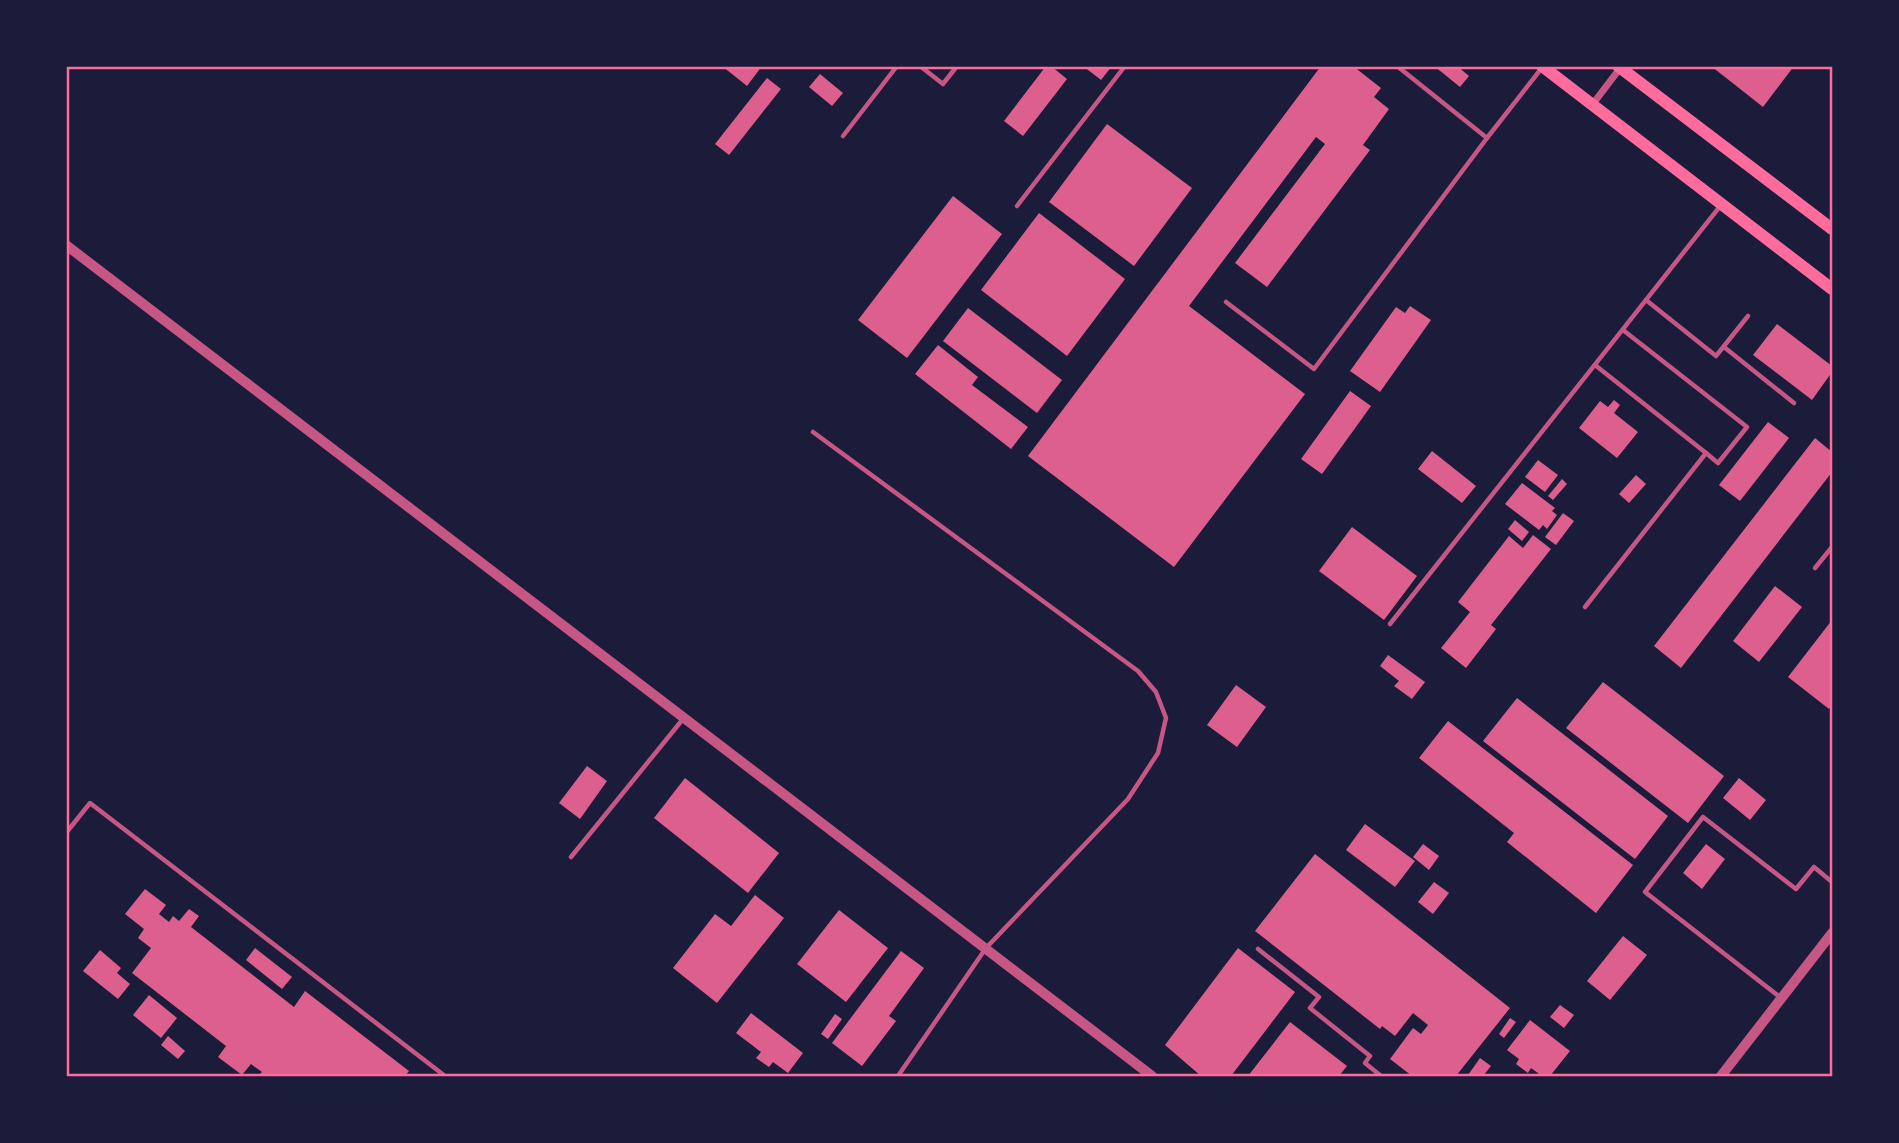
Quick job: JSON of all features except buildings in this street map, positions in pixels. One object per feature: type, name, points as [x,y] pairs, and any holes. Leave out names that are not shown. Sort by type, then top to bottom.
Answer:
[{"type":"main road","points":[[1542,67],[1832,289]]},
{"type":"main road","points":[[1620,67],[1832,229]]},
{"type":"street","points":[[1592,105],[1620,67]]},
{"type":"street","points":[[66,245],[1152,1076]]},
{"type":"street","points":[[1721,1076],[1832,933]]},
{"type":"lane","points":[[843,136],[897,66]]},
{"type":"lane","points":[[920,66],[943,84],[957,66]]},
{"type":"lane","points":[[1017,206],[1125,66]]},
{"type":"lane","points":[[1397,66],[1487,138]]},
{"type":"lane","points":[[1226,302],[1314,369],[1542,67]]},
{"type":"lane","points":[[1390,624],[1721,204]]},
{"type":"lane","points":[[1646,300],[1716,356],[1748,316]]},
{"type":"lane","points":[[1595,365],[1718,463],[1746,427],[1623,330]]},
{"type":"lane","points":[[1724,347],[1794,403]]},
{"type":"lane","points":[[813,432],[1138,671],[1156,692],[1166,719],[1158,753],[1128,799],[986,948],[898,1076]]},
{"type":"lane","points":[[1585,607],[1706,453]]},
{"type":"lane","points":[[1815,568],[1832,547]]},
{"type":"lane","points":[[571,857],[683,719]]},
{"type":"lane","points":[[66,832],[90,803],[445,1076]]},
{"type":"lane","points":[[1782,998],[1645,892],[1703,817],[1796,890],[1814,867],[1832,882]]},
{"type":"lane","points":[[1258,949],[1319,998],[1310,1008],[1370,1056],[1365,1063],[1381,1076]]}]
